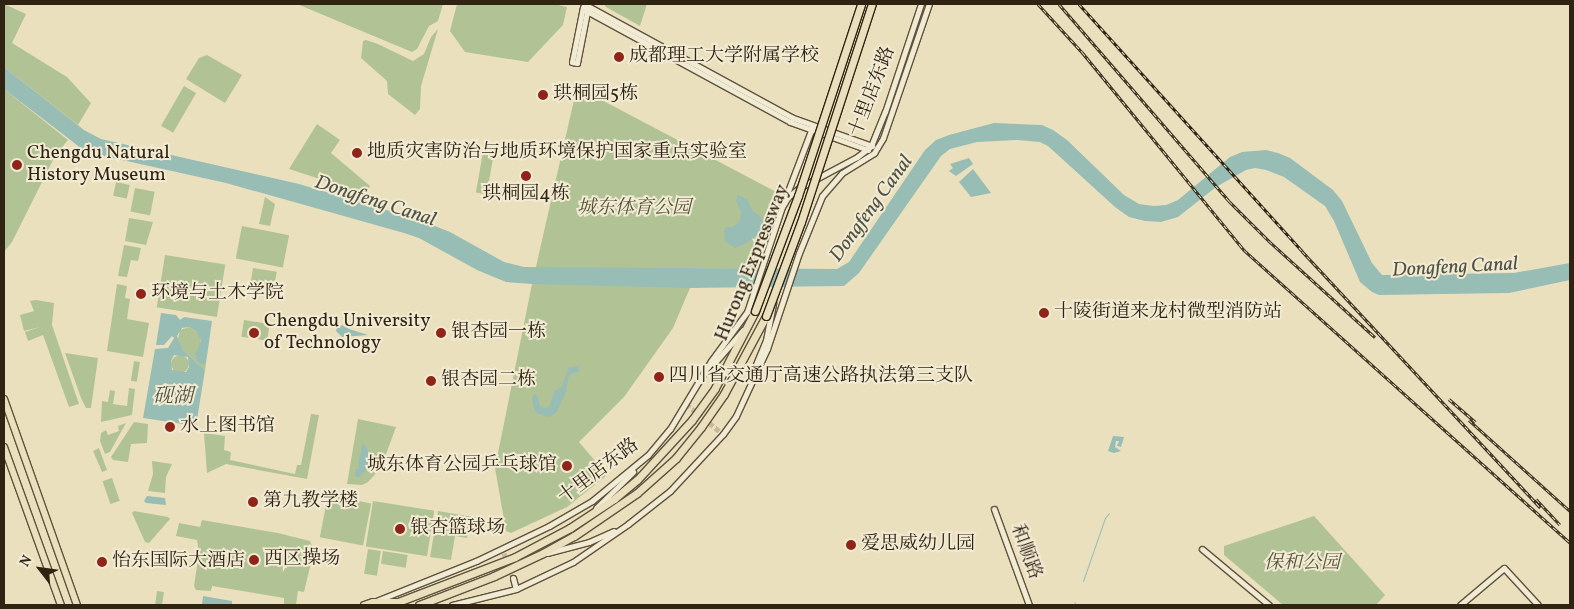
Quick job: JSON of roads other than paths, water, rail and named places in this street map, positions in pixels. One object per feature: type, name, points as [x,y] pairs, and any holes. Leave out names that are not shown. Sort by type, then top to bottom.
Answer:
[{"type":"highway","name":"Hurong Expressway","points":[[398,602],[515,557],[564,531],[614,500],[670,447],[715,388],[754,314],[798,196],[861,4]]},
{"type":"highway","name":"Hurong Expressway","points":[[419,605],[494,576],[574,536],[637,493],[676,458],[724,394],[768,317],[774,291],[801,222],[872,4]]},
{"type":"main road","points":[[4,399],[77,605]]},
{"type":"main road","points":[[4,447],[61,605]]},
{"type":"main road","points":[[364,605],[373,602],[398,602]]},
{"type":"main road","points":[[388,605],[398,602]]},
{"type":"street","name":"十里店东路","points":[[373,602],[504,551],[592,501],[648,455],[670,429],[711,361],[738,327],[747,312],[782,207],[788,197],[799,188],[869,148],[884,112],[921,4]]},
{"type":"street","name":"十里店东路","points":[[452,605],[516,589],[573,562],[630,523],[670,491],[715,445],[736,416],[767,349],[815,211],[831,184],[842,173],[876,151],[891,115],[929,4]]},
{"type":"street","points":[[586,6],[577,63],[572,62],[586,6]]},
{"type":"street","points":[[586,6],[790,122],[876,151]]},
{"type":"street","points":[[782,207],[812,128]]},
{"type":"street","points":[[696,387],[754,314]]},
{"type":"street","points":[[736,416],[766,340],[768,317]]},
{"type":"street","points":[[564,531],[618,488],[648,455]]},
{"type":"street","name":"和顺路","points":[[994,509],[1029,605]]},
{"type":"street","points":[[541,554],[590,542],[630,523]]},
{"type":"street","points":[[1202,549],[1269,605]]},
{"type":"street","points":[[1460,605],[1504,568],[1538,605]]},
{"type":"street","points":[[513,578],[516,589]]},
{"type":"water","points":[[4,67],[84,130],[101,139],[299,184],[417,219],[450,232],[504,262],[524,267],[837,269],[849,262],[925,150],[936,140],[994,123],[1042,125],[1053,130],[1067,140],[1124,195],[1139,204],[1154,206],[1166,205],[1178,200],[1230,157],[1242,152],[1266,150],[1278,153],[1290,158],[1333,190],[1342,201],[1372,263],[1382,275],[1514,273],[1570,263],[1570,280],[1509,293],[1379,295],[1360,282],[1334,221],[1325,206],[1284,177],[1266,170],[1255,168],[1246,170],[1216,187],[1178,217],[1161,222],[1145,221],[1129,217],[1115,207],[1048,146],[1040,142],[1017,140],[977,142],[950,149],[941,156],[859,273],[844,286],[690,288],[506,282],[477,270],[419,238],[404,233],[226,183],[86,152],[4,89]]},
{"type":"water","points":[[969,158],[973,164],[956,176],[949,171],[953,168],[950,164]]},
{"type":"water","points":[[973,169],[991,193],[971,197],[959,182]]},
{"type":"water","points":[[738,195],[747,199],[752,210],[763,219],[764,225],[760,232],[747,243],[735,248],[725,241],[724,233],[725,227],[733,227],[740,220],[741,213],[736,200]]},
{"type":"water","name":"砚湖","points":[[161,313],[176,315],[180,320],[184,317],[212,321],[206,363],[203,365],[197,361],[195,355],[201,341],[196,331],[189,327],[182,328],[177,336],[183,350],[205,370],[196,426],[143,418],[155,349],[168,348],[174,338],[172,336],[164,345],[156,345]],"holes":[[[174,355],[188,357],[189,367],[186,372],[172,370],[171,361]]]},
{"type":"water","points":[[342,325],[368,335],[342,337],[336,331],[337,327]]},
{"type":"water","points":[[579,366],[579,371],[569,375],[565,395],[556,413],[549,417],[538,414],[534,409],[532,399],[534,394],[537,395],[540,406],[549,407],[555,390],[561,388],[569,367]]},
{"type":"water","points":[[1113,436],[1124,437],[1121,447],[1117,446],[1119,441],[1116,441],[1115,447],[1121,451],[1114,453],[1108,451]]},
{"type":"water","points":[[363,443],[368,450],[370,466],[359,477],[355,476],[356,469],[359,469],[358,462]]},
{"type":"water","points":[[147,496],[165,498],[166,505],[146,503],[144,501]]},
{"type":"water","points":[[203,596],[232,601],[232,605],[202,605]]},
{"type":"waterway","points":[[1083,581],[1105,518],[1109,513]]},
{"type":"tunnel","points":[[686,404],[723,434]]},
{"type":"tunnel","points":[[504,553],[513,578]]},
{"type":"railway","points":[[1038,4],[1082,52],[1244,250],[1570,542]]},
{"type":"railway","points":[[1059,4],[1229,201],[1269,241],[1375,337]]},
{"type":"railway","points":[[1079,4],[1302,251],[1540,507]]},
{"type":"railway","points":[[1449,399],[1475,422]]},
{"type":"railway","points":[[1469,420],[1570,511]]},
{"type":"railway","points":[[1536,499],[1560,525]]},
{"type":"place","name":"成都理工大学附属学校","points":[[619,57]]},
{"type":"place","name":"珙桐园5栋","points":[[543,95]]},
{"type":"place","name":"地质灾害防治与地质环境保护国家重点实验室","points":[[357,153]]},
{"type":"place","name":"Chengdu Natural History Museum","points":[[17,165]]},
{"type":"place","name":"珙桐园4栋","points":[[526,176]]},
{"type":"place","name":"环境与土木学院","points":[[141,294]]},
{"type":"place","name":"十陵街道来龙村微型消防站","points":[[1044,313]]},
{"type":"place","name":"Chengdu University of Technology","points":[[254,333]]},
{"type":"place","name":"银杏园一栋","points":[[441,333]]},
{"type":"place","name":"四川省交通厅高速公路执法第三支队","points":[[659,377]]},
{"type":"place","name":"银杏园二栋","points":[[431,381]]},
{"type":"place","name":"水上图书馆","points":[[170,427]]},
{"type":"place","name":"城东体育公园乒乓球馆","points":[[567,466]]},
{"type":"place","name":"第九教学楼","points":[[253,502]]},
{"type":"place","name":"银杏篮球场","points":[[400,529]]},
{"type":"place","name":"爱思威幼儿园","points":[[851,545]]},
{"type":"place","name":"西区操场","points":[[254,560]]},
{"type":"place","name":"怡东国际大酒店","points":[[102,562]]},
{"type":"water label","name":"Dongfeng Canal","points":[[375,202]]},
{"type":"water label","name":"Dongfeng Canal","points":[[872,209]]},
{"type":"water label","name":"Dongfeng Canal","points":[[1455,268]]},
{"type":"park label","name":"城东体育公园","points":[[634,209]]},
{"type":"park label","name":"保和公园","points":[[1302,564]]}]
